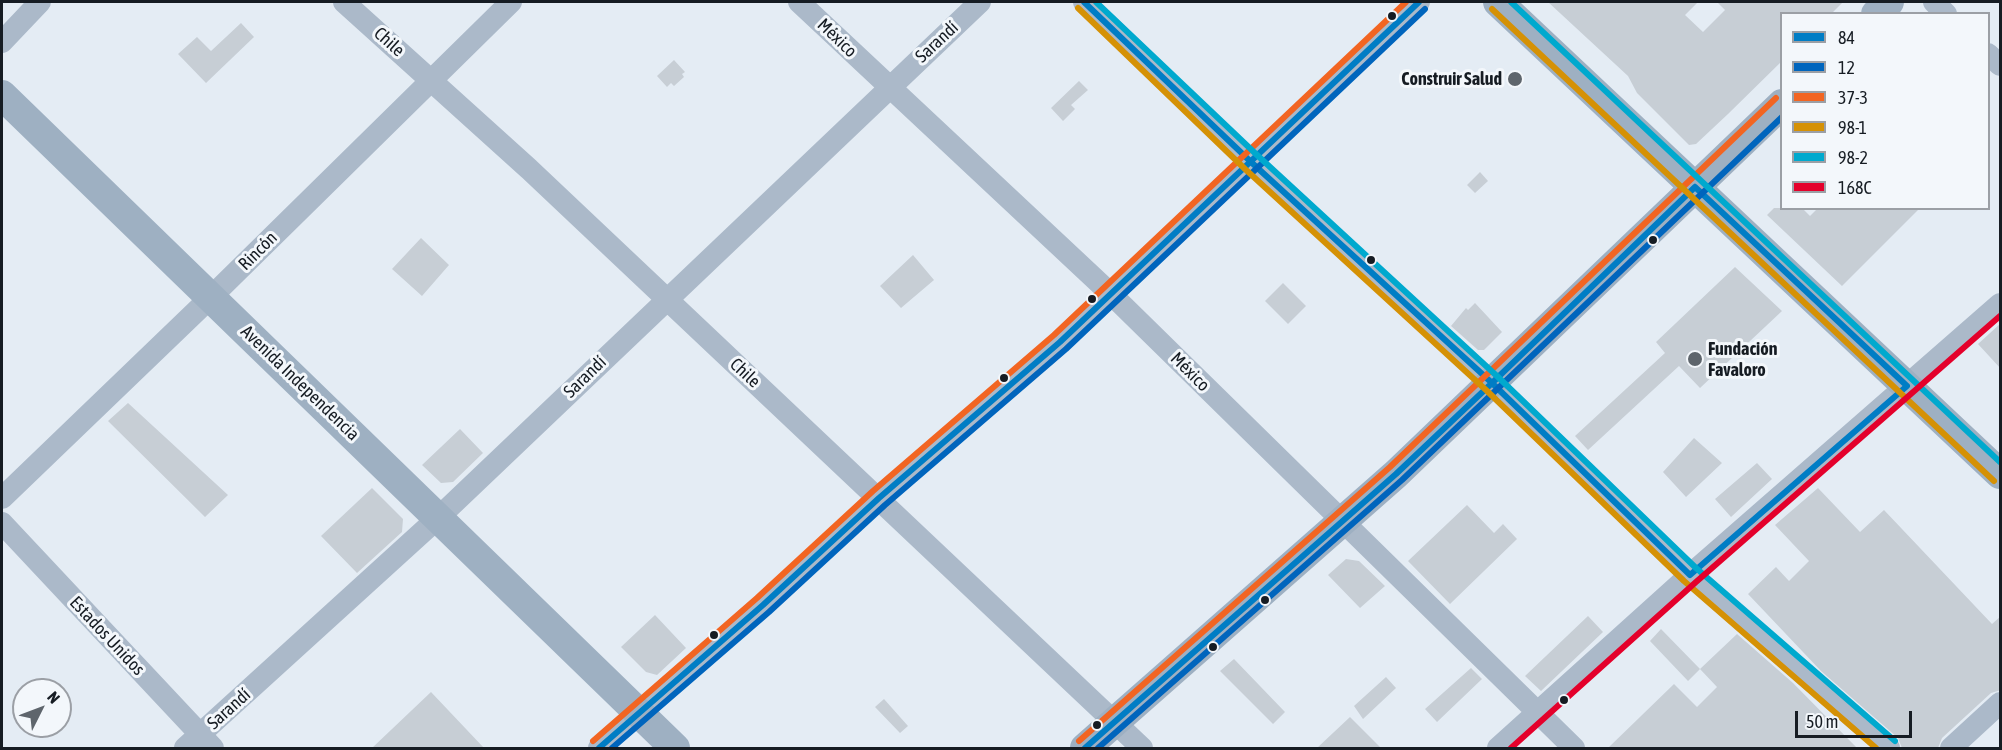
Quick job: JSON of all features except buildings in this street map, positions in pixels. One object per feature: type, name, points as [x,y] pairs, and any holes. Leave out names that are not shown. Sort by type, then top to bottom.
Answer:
[{"type":"main road","points":[[1498,2],[2001,474]]},
{"type":"main road","name":"Avenida Independencia","points":[[2,95],[675,748]]},
{"type":"main road","points":[[1085,748],[1343,522],[1492,383],[1780,106]]},
{"type":"street","points":[[2,42],[40,2]]},
{"type":"street","name":"Chile","points":[[344,2],[431,79],[667,299],[1142,748]]},
{"type":"street","name":"Rincón","points":[[2,498],[210,298],[511,2]]},
{"type":"street","name":"México","points":[[799,2],[888,88],[1112,294],[1574,748]]},
{"type":"street","name":"Sarandí","points":[[199,744],[980,2]]},
{"type":"street","points":[[1084,2],[1251,162],[1492,383],[1690,575],[1889,748]]},
{"type":"street","points":[[599,748],[1112,294],[1419,2]]},
{"type":"street","points":[[1498,748],[1690,575],[2001,304]]},
{"type":"street","name":"Estados Unidos","points":[[2,523],[199,744]]},
{"type":"street","points":[[1951,748],[2001,703]]},
{"type":"transit line","name":"84","points":[[1084,2],[1251,162],[1492,383]]},
{"type":"transit line","name":"98-2","points":[[1096,2],[1257,155],[1498,377],[1696,568],[1895,741]]},
{"type":"transit line","name":"37-3","points":[[593,741],[757,598],[873,491],[1054,335],[1406,2]]},
{"type":"transit line","name":"84","points":[[599,748],[763,605],[879,498],[1060,342],[1419,2]]},
{"type":"transit line","name":"98-2","points":[[1511,2],[2000,462]]},
{"type":"transit line","name":"98-1","points":[[1078,8],[1245,169],[1486,390],[1684,581],[1876,748]]},
{"type":"transit line","name":"12","points":[[612,748],[769,612],[885,505],[1066,349],[1425,9]]},
{"type":"transit line","name":"98-1","points":[[1492,9],[1994,481]]},
{"type":"transit line","name":"37-3","points":[[1079,741],[1390,467],[1776,98]]},
{"type":"transit line","name":"12","points":[[1098,748],[1402,480],[1780,119]]},
{"type":"transit line","name":"84","points":[[1695,187],[1907,386],[1690,575],[1492,383],[1695,187]]},
{"type":"transit line","name":"168C","points":[[1511,748],[1696,582],[2000,316]]},
{"type":"transit line","name":"84","points":[[1085,748],[1396,474],[1492,383]]},
{"type":"place","name":"Construir Salud","points":[[1515,79]]},
{"type":"place","name":"Fundación Favaloro","points":[[1695,359]]}]
